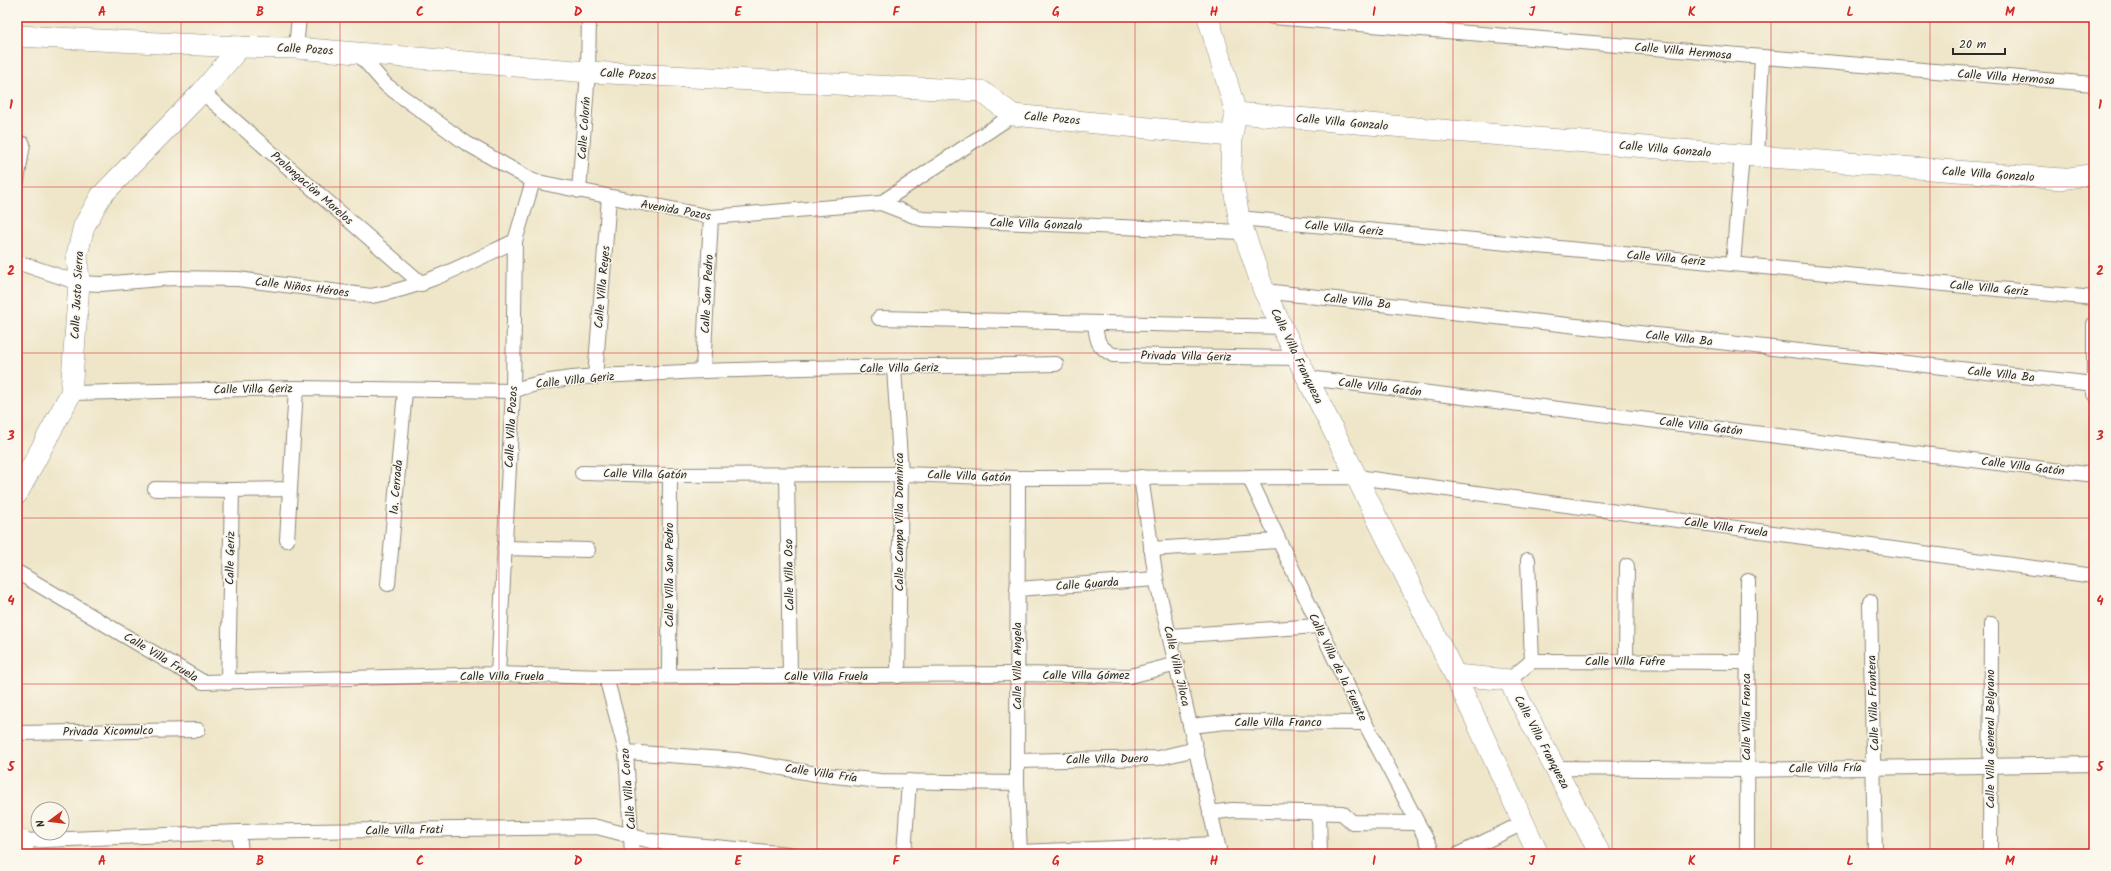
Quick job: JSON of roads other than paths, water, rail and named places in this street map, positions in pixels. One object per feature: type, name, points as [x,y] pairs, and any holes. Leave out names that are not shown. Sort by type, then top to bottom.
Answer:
[{"type":"street","points":[[296,48],[299,17]]},
{"type":"street","name":"Calle Colorín","points":[[579,191],[588,72],[589,17]]},
{"type":"street","name":"Calle Villa Franqueza","points":[[1208,17],[1236,113],[1232,136],[1231,170],[1240,225],[1264,291],[1455,675],[1538,854]]},
{"type":"street","name":"Calle Villa Hermosa","points":[[1273,17],[2094,84]]},
{"type":"street","name":"Calle Pozos","points":[[17,36],[240,47],[296,48],[588,72],[981,90],[1013,114],[1232,136]]},
{"type":"street","name":"Calle Justo Sierra","points":[[17,494],[71,393],[79,283],[77,255],[84,226],[101,196],[202,92],[240,47]]},
{"type":"street","name":"Avenida Pozos","points":[[357,52],[386,85],[466,143],[533,181],[609,198],[711,217],[882,203],[1013,114]]},
{"type":"street","points":[[1733,264],[1750,156],[1762,58]]},
{"type":"street","name":"Prolongación Morelos","points":[[202,92],[422,284]]},
{"type":"street","name":"Calle Villa Gonzalo","points":[[1236,113],[1750,156],[2062,179],[2094,174]]},
{"type":"street","points":[[17,181],[23,144]]},
{"type":"street","name":"Calle Villa Pozos","points":[[498,674],[513,391],[515,241],[533,181]]},
{"type":"street","name":"Calle Villa Reyes","points":[[595,377],[609,198]]},
{"type":"street","name":"Calle Villa Gonzalo","points":[[882,203],[922,219],[1240,225]]},
{"type":"street","name":"Calle San Pedro","points":[[703,371],[711,217]]},
{"type":"street","name":"Calle Villa Geriz","points":[[1240,225],[1733,264],[2094,298]]},
{"type":"street","name":"Calle Niños Héroes","points":[[17,262],[79,283],[101,284],[172,278],[238,279],[371,296],[392,293],[422,284],[515,241]]},
{"type":"street","name":"Calle Villa Ba","points":[[1264,291],[2094,384]]},
{"type":"street","points":[[879,318],[1283,328]]},
{"type":"street","name":"Privada Villa Geriz","points":[[1095,324],[1096,340],[1102,348],[1113,355],[1298,358]]},
{"type":"street","points":[[2094,326],[2094,394]]},
{"type":"street","name":"Calle Villa Geriz","points":[[71,393],[296,388],[405,391],[513,391],[533,384],[595,377],[703,371],[1056,364]]},
{"type":"street","name":"Calle Campa Villa Dominica","points":[[894,368],[901,474],[898,676]]},
{"type":"street","name":"Calle Villa Gatón","points":[[1308,378],[2094,475]]},
{"type":"street","points":[[287,540],[296,388]]},
{"type":"street","name":"1a. Cerrada","points":[[388,584],[405,391]]},
{"type":"street","name":"Calle Villa Gatón","points":[[582,473],[670,475],[901,474],[1018,478],[1357,477]]},
{"type":"street","name":"Calle Villa San Pedro","points":[[669,676],[670,475]]},
{"type":"street","name":"Calle Villa Oso","points":[[787,475],[790,676]]},
{"type":"street","name":"Calle Villa Jiloca","points":[[1141,477],[1156,580],[1177,664],[1218,849]]},
{"type":"street","name":"Calle Villa de la Fuente","points":[[1249,477],[1365,723],[1416,823],[1434,854]]},
{"type":"street","name":"Calle Villa Fruela","points":[[1357,477],[2094,576]]},
{"type":"street","name":"Calle Villa Angela","points":[[1018,478],[1017,783],[1020,853]]},
{"type":"street","points":[[155,490],[289,489]]},
{"type":"street","name":"Calle Geriz","points":[[228,683],[232,490]]},
{"type":"street","points":[[1151,549],[1278,541]]},
{"type":"street","points":[[504,548],[588,550]]},
{"type":"street","points":[[1455,675],[1509,680],[1532,661],[1528,560]]},
{"type":"street","points":[[1626,660],[1627,566]]},
{"type":"street","name":"Calle Villa Fruela","points":[[17,572],[203,682],[228,683],[498,674],[606,677],[1017,674]]},
{"type":"street","name":"Calle Guarda","points":[[1017,589],[1156,580]]},
{"type":"street","name":"Calle Villa Franca","points":[[1747,854],[1746,770],[1748,581]]},
{"type":"street","name":"Calle Villa Frontera","points":[[1870,601],[1875,854]]},
{"type":"street","name":"Calle Villa General Belgrano","points":[[1990,854],[1991,624]]},
{"type":"street","points":[[1170,636],[1318,626]]},
{"type":"street","name":"Calle Villa Fufre","points":[[1532,661],[1626,660],[1747,662]]},
{"type":"street","name":"Calle Villa Gómez","points":[[1017,674],[1130,676],[1177,664]]},
{"type":"street","name":"Calle Villa Corzo","points":[[606,677],[626,752],[632,854]]},
{"type":"street","name":"Calle Villa Franqueza","points":[[1509,680],[1600,854]]},
{"type":"street","name":"Calle Villa Franco","points":[[1191,726],[1226,722],[1365,723]]},
{"type":"street","name":"Privada Xicomulco","points":[[17,733],[198,730]]},
{"type":"street","name":"Calle Villa Duero","points":[[1017,761],[1158,758],[1196,748]]},
{"type":"street","name":"Calle Villa Fría","points":[[626,752],[737,760],[816,774],[880,781],[1017,783]]},
{"type":"street","name":"Calle Villa Fría","points":[[1556,768],[1746,770],[2094,764]]},
{"type":"street","points":[[904,854],[909,781]]},
{"type":"street","points":[[1210,813],[1232,810],[1342,813],[1352,822],[1416,823]]},
{"type":"street","points":[[1319,813],[1320,854]]},
{"type":"street","points":[[1459,854],[1523,823]]},
{"type":"street","name":"Calle Villa Frati","points":[[20,845],[239,832],[597,827],[651,841],[789,854]]},
{"type":"street","points":[[239,832],[241,854]]},
{"type":"street","points":[[1020,853],[1218,849]]}]
